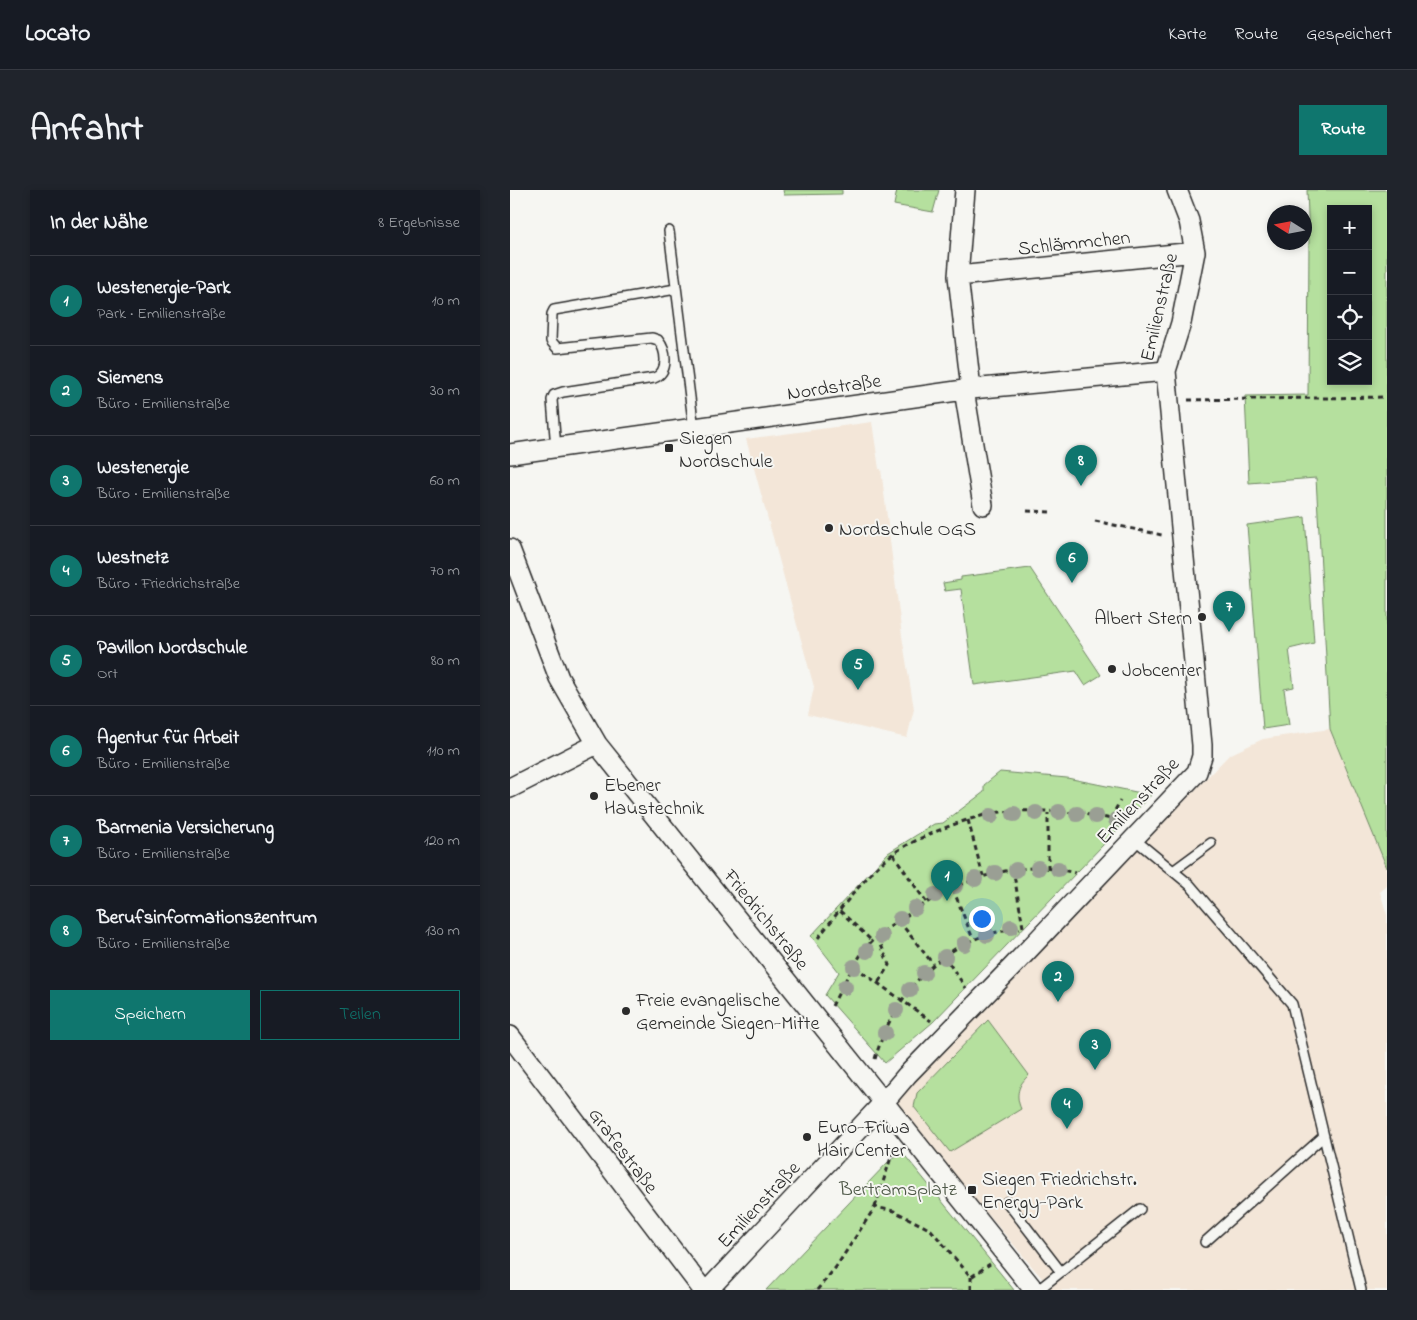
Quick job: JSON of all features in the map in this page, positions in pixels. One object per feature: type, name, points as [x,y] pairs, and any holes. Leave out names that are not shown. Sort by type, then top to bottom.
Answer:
[{"type":"street","points":[[965,190],[958,276],[967,390],[983,505]]},
{"type":"street","name":"Emilienstraße","points":[[708,1290],[907,1075],[1197,772],[1202,756],[1166,371],[1181,323],[1195,252],[1189,221],[1177,190]]},
{"type":"street","name":"Schlämmchen","points":[[958,276],[1195,252]]},
{"type":"street","name":"Nordstraße","points":[[510,454],[967,390],[1166,371]]},
{"type":"street","name":"Friedrichstraße","points":[[510,549],[559,678],[597,744],[1034,1290]]},
{"type":"street","points":[[510,788],[597,744]]},
{"type":"street","name":"Grafestraße","points":[[510,1036],[703,1290]]},
{"type":"lane","points":[[669,231],[694,429]]},
{"type":"lane","points":[[556,448],[552,400],[554,395],[654,378],[662,375],[665,370],[664,347],[658,340],[652,338],[557,348],[550,341],[554,310],[676,289]]},
{"type":"lane","points":[[1137,834],[1173,871],[1190,885],[1292,1004],[1361,1290]]},
{"type":"lane","points":[[1173,871],[1211,843]]},
{"type":"lane","points":[[1205,1242],[1324,1136]]},
{"type":"lane","points":[[1007,1202],[1061,1272]]},
{"type":"lane","points":[[1038,1290],[1140,1209]]},
{"type":"path","points":[[1168,401],[1387,397]]},
{"type":"path","points":[[1027,511],[1053,512]]},
{"type":"path","points":[[1095,521],[1182,540]]},
{"type":"path","points":[[1111,818],[1120,801]]},
{"type":"path","points":[[818,938],[840,910],[893,854],[930,834],[968,820],[991,814],[1048,813],[1111,818],[1137,834]]},
{"type":"path","points":[[1048,813],[1048,869]]},
{"type":"path","points":[[968,820],[983,876]]},
{"type":"path","points":[[893,854],[926,902]]},
{"type":"path","points":[[824,1026],[832,1005],[872,941],[926,902],[983,876],[1013,869],[1065,870],[1094,880]]},
{"type":"path","points":[[869,1083],[883,1037],[902,1000],[933,964],[973,939],[998,930],[1023,929],[1013,869]]},
{"type":"path","points":[[953,889],[973,939]]},
{"type":"path","points":[[840,910],[872,941]]},
{"type":"path","points":[[899,921],[933,964]]},
{"type":"path","points":[[878,937],[890,965],[878,983]]},
{"type":"path","points":[[944,956],[977,1002]]},
{"type":"path","points":[[855,967],[948,1033]]},
{"type":"path","points":[[817,1290],[836,1267],[876,1207],[893,1150],[907,1133]]},
{"type":"path","points":[[876,1207],[894,1211],[931,1230],[971,1277],[971,1290]]},
{"type":"path","points":[[971,1277],[1004,1252]]},
{"type":"shaded area","name":"Nordschule OGS","points":[[872,422],[879,469],[881,469],[902,636],[914,709],[907,738],[808,715],[814,687],[746,439]]},
{"type":"shaded area","points":[[1330,729],[1387,868],[1387,886],[1380,892],[1387,915],[1387,1290],[1052,1290],[892,1102],[1229,755],[1263,739]]},
{"type":"green space","points":[[783,190],[842,190],[842,194],[784,195]]},
{"type":"green space","points":[[897,190],[939,190],[933,212],[894,205]]},
{"type":"green space","points":[[1307,190],[1387,190],[1387,868],[1330,729],[1316,478],[1249,483],[1245,396],[1308,395],[1309,250],[1312,250],[1312,205],[1308,205]]},
{"type":"green space","points":[[1305,517],[1314,643],[1289,649],[1294,687],[1284,689],[1289,725],[1263,729],[1247,525]]},
{"type":"green space","points":[[1030,568],[1101,675],[1085,685],[1076,671],[974,685],[961,589],[945,591],[943,583],[961,580],[961,577]]},
{"type":"green space","points":[[1000,772],[1067,778],[1151,795],[933,1022],[885,1063],[825,995],[839,972],[811,936],[888,853],[934,824],[943,823],[984,792],[984,785]]},
{"type":"green space","points":[[988,1020],[1029,1075],[1019,1090],[1018,1099],[1021,1109],[950,1152],[914,1107],[917,1093]]},
{"type":"green space","name":"Bertramsplatz","points":[[902,1152],[1014,1290],[766,1290],[889,1161]]},
{"type":"place","name":"Siegen Nordschule","points":[[669,448]]},
{"type":"place","name":"Berufsinformationszentrum","points":[[1081,486]]},
{"type":"place","name":"Nordschule OGS","points":[[829,528]]},
{"type":"place","name":"Agentur für Arbeit","points":[[1072,583]]},
{"type":"place","name":"Albert Stern","points":[[1202,617]]},
{"type":"place","name":"Barmenia Versicherung","points":[[1229,632]]},
{"type":"place","name":"Jobcenter","points":[[1112,669]]},
{"type":"place","name":"Pavillon Nordschule","points":[[858,690]]},
{"type":"place","name":"Ebener Haustechnik","points":[[594,796]]},
{"type":"place","name":"Westenergie-Park","points":[[947,901]]},
{"type":"place","name":"Siemens","points":[[1058,1002]]},
{"type":"place","name":"Freie evangelische Gemeinde Siegen-Mitte","points":[[626,1011]]},
{"type":"place","name":"Westenergie","points":[[1095,1070]]},
{"type":"place","name":"Westnetz","points":[[1067,1129]]},
{"type":"place","name":"Euro-Friwa Hair Center","points":[[807,1137]]},
{"type":"place","name":"Siegen Friedrichstr. Energy-Park","points":[[972,1190]]}]
